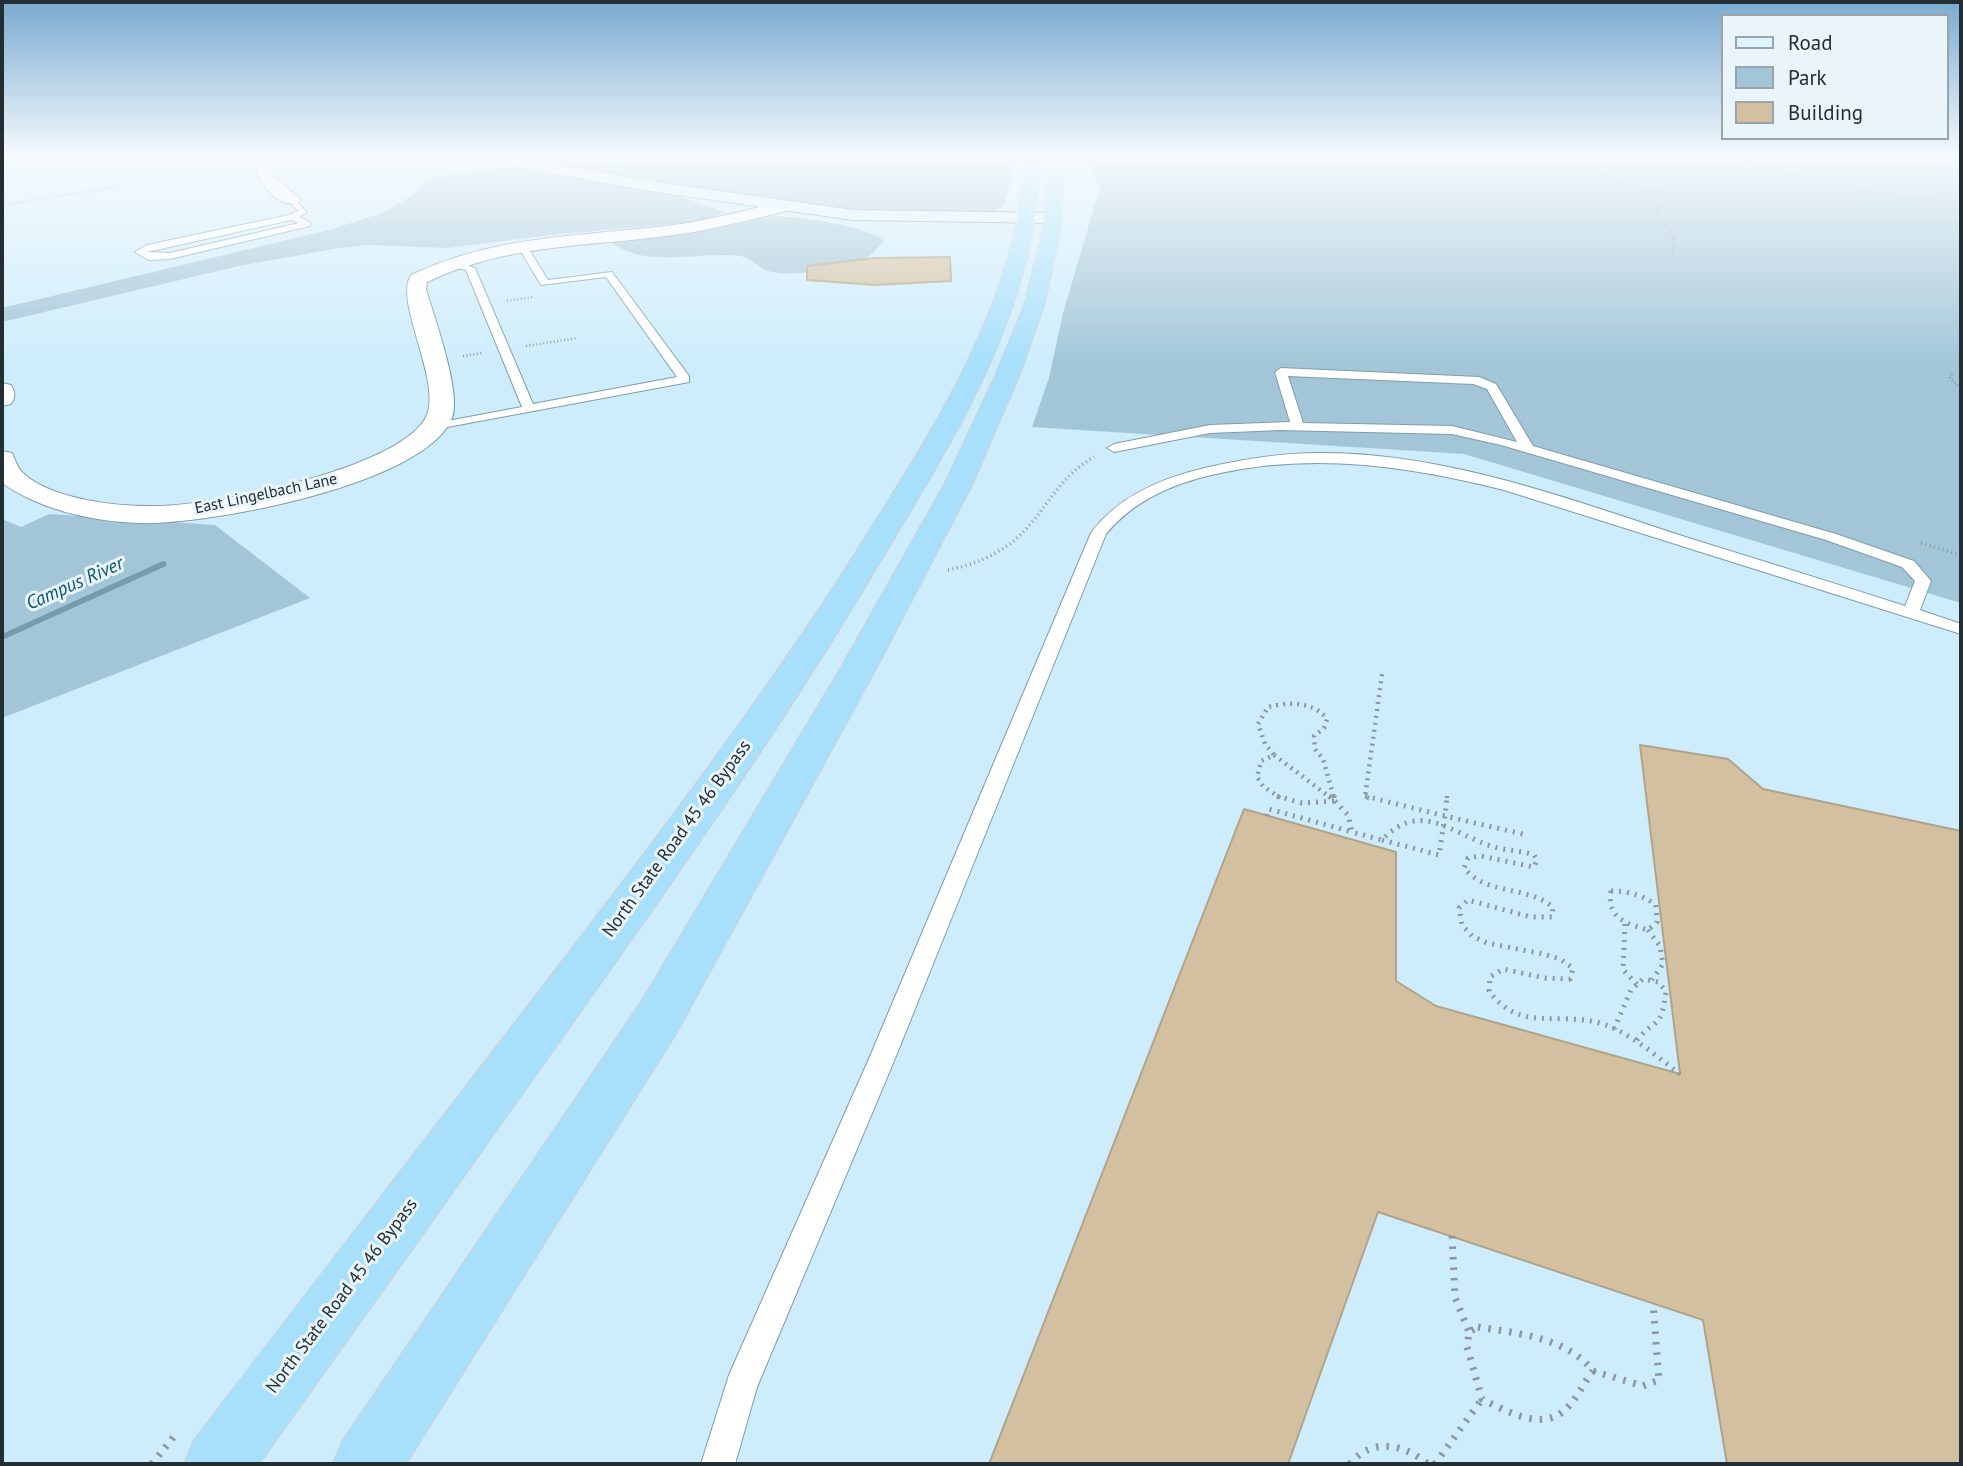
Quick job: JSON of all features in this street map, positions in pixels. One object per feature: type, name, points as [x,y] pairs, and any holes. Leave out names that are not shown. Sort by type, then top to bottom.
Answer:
[{"type":"highway","name":"North State Road 45 46 Bypass","points":[[218,1464],[635,899],[811,648],[891,520],[958,401],[1036,226]]},
{"type":"highway","points":[[367,1464],[659,1017],[891,608],[971,458],[1008,374],[1034,306],[1039,226]]},
{"type":"street","points":[[431,428],[439,418],[442,396],[416,289],[418,279],[450,263],[488,251],[522,245],[703,226]]},
{"type":"street","points":[[2,390],[2,399]]},
{"type":"street","name":"East Lingelbach Lane","points":[[2,459],[9,476],[59,503],[109,511],[173,514],[262,498],[337,480],[380,463],[421,440],[431,428]]},
{"type":"lane","points":[[248,226],[147,248],[140,252],[149,257],[164,257],[297,226]]},
{"type":"lane","points":[[431,428],[685,379],[609,274],[545,283],[522,245]]},
{"type":"lane","points":[[450,263],[470,268],[529,409]]},
{"type":"lane","points":[[1298,426],[1282,372],[1475,380],[1492,387],[1527,448]]},
{"type":"lane","points":[[1114,448],[1210,429],[1298,426],[1452,430],[1527,448],[1832,537],[1908,564],[1923,581],[1911,613]]},
{"type":"lane","points":[[718,1464],[741,1387],[881,1061],[1099,533],[1110,518],[1143,495],[1180,479],[1240,463],[1285,458],[1334,458],[1399,463],[1489,480],[1961,629]]},
{"type":"path","points":[[1666,226],[1674,238],[1673,257]]},
{"type":"path","points":[[1952,374],[1950,378],[1961,388]]},
{"type":"path","points":[[945,570],[982,560],[1011,544],[1033,520],[1049,495],[1079,464],[1114,448]]},
{"type":"path","points":[[1382,674],[1365,797],[1527,835]]},
{"type":"path","points":[[1335,801],[1323,759],[1315,749],[1314,736],[1324,728],[1327,719],[1321,711],[1288,702],[1268,707],[1258,724],[1265,744],[1274,755],[1335,801],[1348,815],[1352,832]]},
{"type":"path","points":[[1274,755],[1261,761],[1257,777],[1264,790],[1288,801],[1310,804],[1335,801]]},
{"type":"path","points":[[1267,816],[1269,809],[1440,855],[1447,795]]},
{"type":"path","points":[[1382,840],[1388,831],[1411,819],[1443,823],[1491,846],[1534,855],[1537,860],[1534,867],[1481,856],[1468,858],[1464,868],[1470,877],[1487,886],[1546,899],[1553,907],[1552,917],[1538,920],[1483,901],[1468,900],[1459,908],[1458,919],[1466,931],[1481,940],[1500,946],[1540,951],[1564,959],[1573,968],[1570,979],[1552,980],[1526,972],[1503,969],[1490,978],[1489,991],[1501,1007],[1522,1017],[1578,1018],[1614,1029],[1636,1041],[1680,1074]]},
{"type":"path","points":[[1648,930],[1657,922],[1656,905],[1646,897],[1627,891],[1611,891],[1608,902],[1614,915],[1625,924],[1648,930],[1660,946],[1663,964],[1651,981]]},
{"type":"path","points":[[1625,924],[1623,970],[1637,984]]},
{"type":"path","points":[[1614,1029],[1631,990],[1643,979],[1658,982],[1665,991],[1663,1016],[1654,1028],[1642,1032],[1636,1041]]},
{"type":"path","points":[[1452,1236],[1451,1292],[1458,1315],[1469,1332],[1467,1347],[1482,1399],[1527,1419],[1551,1418],[1566,1410],[1593,1371]]},
{"type":"path","points":[[1469,1332],[1478,1327],[1498,1329],[1559,1347],[1581,1356],[1593,1371],[1643,1386],[1659,1381],[1653,1303]]},
{"type":"path","points":[[1435,1464],[1482,1399]]},
{"type":"path","points":[[152,1464],[176,1433]]},
{"type":"path","points":[[1350,1464],[1353,1457],[1370,1449],[1405,1447],[1428,1464]]},
{"type":"shaded area","points":[[2,226],[1961,226],[1961,1464],[2,1464]]},
{"type":"green space","points":[[341,226],[645,226],[448,248],[368,245],[333,249],[239,266],[2,322],[2,308]]},
{"type":"green space","points":[[720,226],[850,226],[884,241],[871,255],[847,264],[819,271],[778,273],[768,271],[740,256],[654,257],[622,249],[608,240],[676,235]]},
{"type":"green space","points":[[1088,226],[1961,226],[1961,603],[1464,454],[1032,427],[1049,378],[1063,313]]},
{"type":"green space","points":[[49,514],[215,525],[310,598],[2,718],[2,519],[21,527]]},
{"type":"building","points":[[950,257],[951,281],[875,285],[807,280],[807,266],[874,258]]},
{"type":"building","points":[[1640,745],[1728,759],[1763,789],[1961,831],[1961,1464],[1727,1464],[1703,1320],[1378,1212],[1288,1464],[989,1464],[1244,809],[1396,852],[1396,981],[1436,1006],[1680,1074]]},
{"type":"waterway","name":"Campus River","points":[[2,637],[163,564]]}]
